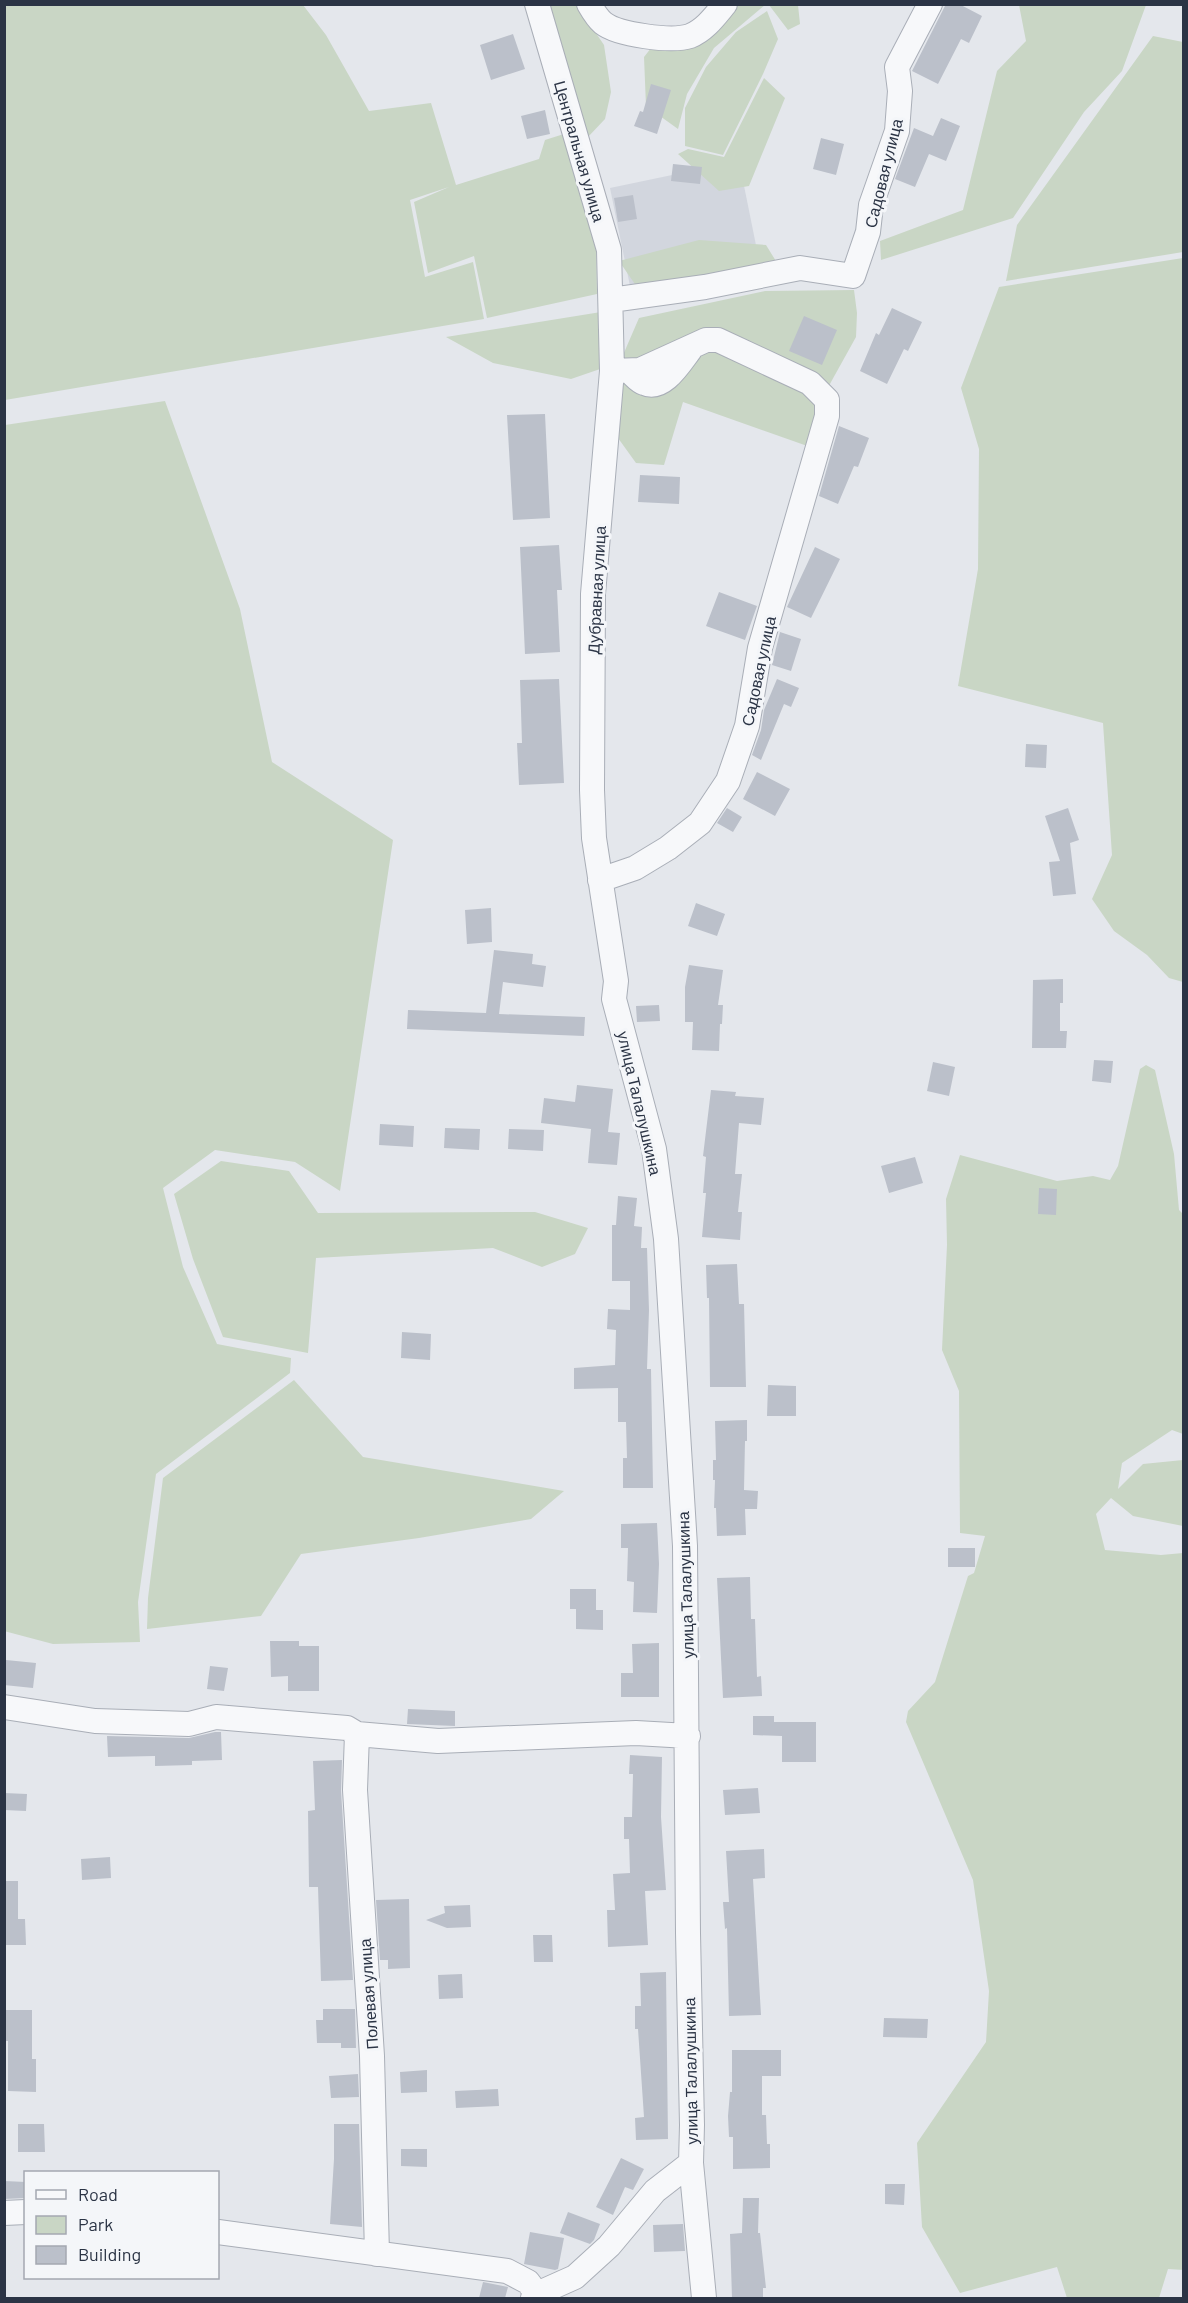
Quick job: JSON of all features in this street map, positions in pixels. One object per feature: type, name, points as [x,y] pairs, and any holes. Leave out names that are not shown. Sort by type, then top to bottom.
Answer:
[{"type":"street","name":"Центральная улица","points":[[537,4],[609,250],[611,300]]},
{"type":"street","points":[[589,4],[603,23],[615,29],[649,37],[679,38],[691,36],[706,26],[725,4]]},
{"type":"street","name":"Садовая улица","points":[[611,300],[705,287],[800,268],[853,276],[868,232],[871,205],[897,131],[900,91],[897,67],[930,4]]},
{"type":"street","name":"Дубравная улица","points":[[600,880],[594,838],[592,790],[593,594],[621,371],[611,300]]},
{"type":"street","name":"Садовая улица","points":[[600,880],[635,868],[700,823],[728,782],[747,726],[760,648],[827,416],[827,400],[810,383],[718,340],[706,340],[639,370],[621,371]]},
{"type":"street","name":"улица Талалушкина","points":[[600,880],[616,981],[614,999],[654,1149],[666,1239],[685,1546],[691,2163],[704,2298]]},
{"type":"street","points":[[4,1707],[95,1720],[189,1724],[216,1717],[347,1728],[357,1734],[438,1741],[636,1733],[688,1736]]},
{"type":"street","name":"Полевая улица","points":[[357,1734],[356,1790],[372,2056],[377,2254]]},
{"type":"street","points":[[219,2232],[507,2271],[528,2282],[535,2296],[574,2277],[609,2246],[655,2191],[691,2163]]},
{"type":"street","points":[[4,2212],[24,2212]]},
{"type":"shaded area","points":[[739,161],[759,260],[630,286],[610,188]]},
{"type":"green space","points":[[5,5],[303,5],[326,35],[369,111],[431,103],[456,185],[539,159],[545,140],[567,133],[596,227],[597,294],[487,318],[474,256],[428,273],[414,202],[449,187],[410,200],[425,277],[473,262],[484,319],[5,400]]},
{"type":"green space","points":[[545,5],[577,5],[604,45],[611,92],[605,119],[588,137]]},
{"type":"green space","points":[[736,5],[765,5],[714,48],[687,94],[678,129],[646,106],[644,57],[655,43]]},
{"type":"green space","points":[[769,5],[798,5],[800,24],[788,30]]},
{"type":"green space","points":[[1019,5],[1146,5],[1122,71],[1084,112],[1013,218],[881,260],[880,241],[963,210],[997,71],[1026,41]]},
{"type":"green space","points":[[767,11],[778,39],[723,155],[685,146],[685,108],[706,67],[736,32]]},
{"type":"green space","points":[[1153,36],[1183,42],[1183,252],[1006,281],[1017,225]]},
{"type":"green space","points":[[764,78],[785,98],[749,186],[719,191],[678,154],[688,149],[724,157]]},
{"type":"green space","points":[[699,240],[766,245],[779,266],[639,290],[619,261]]},
{"type":"green space","points":[[1184,258],[1183,982],[1169,978],[1147,955],[1114,931],[1092,899],[1112,855],[1103,723],[958,686],[978,569],[979,449],[961,388],[999,287]]},
{"type":"green space","points":[[854,290],[857,313],[856,337],[816,409],[813,448],[683,402],[664,465],[636,463],[618,438],[623,355],[639,318],[765,291]]},
{"type":"green space","points":[[601,312],[603,368],[571,379],[493,363],[446,337]]},
{"type":"green space","points":[[165,401],[240,609],[272,762],[393,840],[340,1191],[295,1162],[215,1150],[163,1188],[183,1267],[217,1344],[291,1358],[290,1373],[156,1474],[138,1602],[140,1642],[53,1644],[4,1631],[5,425]]},
{"type":"green space","points":[[1146,1065],[1155,1070],[1174,1154],[1179,1210],[1183,1214],[1183,1434],[1172,1430],[1122,1463],[1118,1489],[1143,1464],[1183,1460],[1183,1526],[1133,1516],[1111,1498],[1096,1514],[1105,1550],[1161,1555],[1183,1553],[1184,2270],[1168,2269],[1159,2298],[1067,2298],[1057,2267],[960,2293],[922,2227],[917,2143],[986,2042],[989,1991],[973,1880],[906,1722],[908,1711],[935,1682],[968,1576],[974,1573],[985,1536],[960,1533],[959,1391],[942,1350],[947,1245],[946,1199],[960,1155],[1057,1181],[1093,1176],[1110,1180],[1118,1166],[1140,1069]]},
{"type":"green space","points":[[221,1161],[289,1171],[318,1213],[535,1212],[588,1228],[575,1254],[542,1267],[493,1248],[316,1258],[308,1353],[223,1337],[193,1259],[174,1194]]},
{"type":"green space","points":[[294,1380],[363,1457],[564,1491],[531,1519],[419,1538],[301,1554],[261,1616],[147,1629],[148,1598],[163,1478]]},
{"type":"building","points":[[946,4],[959,4],[982,16],[969,43],[961,39],[938,84],[912,71]]},
{"type":"building","points":[[513,34],[525,69],[491,80],[480,45]]},
{"type":"building","points":[[651,84],[671,90],[657,134],[634,126],[640,111],[643,112]]},
{"type":"building","points":[[545,110],[550,134],[527,139],[521,116]]},
{"type":"building","points":[[941,118],[960,126],[946,161],[929,154],[915,187],[895,179],[914,128],[933,136]]},
{"type":"building","points":[[821,138],[844,144],[836,175],[813,169]]},
{"type":"building","points":[[673,164],[702,167],[700,184],[671,181]]},
{"type":"building","points":[[633,195],[637,219],[618,222],[614,198]]},
{"type":"building","points":[[892,308],[922,322],[908,351],[904,349],[887,384],[860,371],[876,333],[879,335]]},
{"type":"building","points":[[804,316],[837,330],[822,365],[789,351]]},
{"type":"building","points":[[545,414],[550,518],[513,520],[507,415]]},
{"type":"building","points":[[839,426],[869,438],[858,467],[854,466],[838,504],[819,496]]},
{"type":"building","points":[[640,475],[680,477],[679,504],[638,502]]},
{"type":"building","points":[[559,545],[562,590],[557,590],[560,652],[525,654],[520,547]]},
{"type":"building","points":[[815,547],[840,559],[811,618],[787,607]]},
{"type":"building","points":[[719,592],[757,606],[745,640],[706,626]]},
{"type":"building","points":[[780,632],[801,639],[791,671],[772,665]]},
{"type":"building","points":[[559,679],[564,783],[519,785],[517,743],[522,743],[520,680]]},
{"type":"building","points":[[777,679],[799,688],[791,707],[784,704],[761,760],[752,755],[761,730],[764,710]]},
{"type":"building","points":[[1026,744],[1047,745],[1046,768],[1025,767]]},
{"type":"building","points":[[757,772],[790,789],[775,816],[743,799]]},
{"type":"building","points":[[727,808],[742,817],[733,832],[717,823]]},
{"type":"building","points":[[1068,808],[1079,840],[1070,843],[1076,894],[1053,896],[1049,862],[1060,861],[1045,816]]},
{"type":"building","points":[[696,903],[725,914],[717,936],[688,926]]},
{"type":"building","points":[[491,908],[492,942],[467,944],[465,910]]},
{"type":"building","points":[[494,950],[533,954],[532,964],[546,966],[543,987],[503,982],[499,1014],[585,1017],[584,1036],[407,1029],[408,1010],[486,1013]]},
{"type":"building","points":[[689,965],[723,970],[718,1005],[723,1005],[719,1051],[692,1050],[693,1022],[685,1022],[685,987]]},
{"type":"building","points":[[1063,979],[1060,1031],[1067,1031],[1066,1048],[1032,1048],[1033,980]]},
{"type":"building","points":[[659,1005],[660,1021],[637,1022],[636,1006]]},
{"type":"building","points":[[1094,1060],[1113,1061],[1111,1083],[1092,1081]]},
{"type":"building","points":[[933,1062],[955,1067],[949,1096],[927,1091]]},
{"type":"building","points":[[577,1085],[613,1089],[608,1132],[620,1133],[617,1165],[588,1163],[591,1129],[541,1123],[544,1098],[575,1102]]},
{"type":"building","points":[[711,1090],[736,1092],[735,1096],[764,1098],[761,1125],[739,1123],[735,1174],[742,1174],[738,1212],[742,1212],[740,1240],[702,1237],[706,1193],[703,1193],[706,1157],[703,1156]]},
{"type":"building","points":[[380,1124],[414,1126],[413,1147],[379,1145]]},
{"type":"building","points":[[445,1128],[480,1129],[479,1150],[444,1148]]},
{"type":"building","points":[[509,1129],[544,1130],[543,1151],[508,1149]]},
{"type":"building","points":[[915,1157],[923,1183],[889,1193],[881,1166]]},
{"type":"building","points":[[1039,1188],[1057,1189],[1056,1215],[1038,1214]]},
{"type":"building","points":[[618,1196],[637,1198],[634,1226],[642,1227],[641,1248],[647,1248],[649,1310],[647,1369],[651,1369],[653,1488],[623,1488],[623,1458],[627,1458],[626,1422],[618,1422],[618,1388],[574,1389],[574,1368],[615,1365],[616,1330],[607,1329],[608,1309],[630,1310],[630,1281],[612,1281],[612,1225],[616,1225]]},
{"type":"building","points":[[737,1264],[739,1304],[744,1304],[746,1387],[710,1387],[709,1298],[707,1298],[706,1265]]},
{"type":"building","points":[[402,1332],[431,1334],[430,1360],[401,1358]]},
{"type":"building","points":[[768,1385],[796,1386],[796,1416],[767,1416]]},
{"type":"building","points":[[747,1420],[744,1490],[758,1491],[757,1509],[745,1509],[746,1535],[717,1536],[716,1508],[714,1508],[715,1480],[713,1480],[713,1460],[716,1460],[715,1421]]},
{"type":"building","points":[[657,1523],[659,1564],[657,1613],[633,1612],[634,1582],[627,1581],[628,1548],[621,1548],[621,1524]]},
{"type":"building","points":[[948,1548],[975,1548],[975,1567],[948,1567]]},
{"type":"building","points":[[750,1577],[751,1619],[755,1619],[757,1677],[761,1676],[762,1696],[723,1698],[717,1578]]},
{"type":"building","points":[[570,1589],[596,1589],[596,1610],[603,1610],[603,1630],[576,1629],[576,1609],[570,1609]]},
{"type":"building","points":[[270,1641],[299,1641],[299,1646],[319,1646],[319,1691],[288,1691],[288,1676],[271,1677]]},
{"type":"building","points":[[659,1643],[659,1697],[621,1697],[621,1673],[633,1673],[632,1644]]},
{"type":"building","points":[[6,1660],[36,1663],[33,1688],[4,1685]]},
{"type":"building","points":[[210,1666],[228,1668],[224,1691],[207,1689]]},
{"type":"building","points":[[408,1709],[455,1711],[455,1726],[407,1724]]},
{"type":"building","points":[[753,1716],[774,1716],[774,1722],[816,1722],[816,1762],[782,1762],[782,1736],[753,1735]]},
{"type":"building","points":[[221,1732],[222,1760],[192,1761],[192,1765],[155,1766],[155,1756],[108,1757],[107,1736],[189,1738]]},
{"type":"building","points":[[630,1755],[662,1757],[661,1817],[666,1890],[645,1891],[648,1945],[608,1947],[607,1910],[615,1910],[613,1874],[630,1873],[629,1839],[624,1839],[624,1817],[632,1817],[633,1774],[629,1774]]},
{"type":"building","points":[[342,1760],[341,1791],[353,1980],[321,1981],[318,1887],[309,1887],[308,1811],[315,1810],[313,1761]]},
{"type":"building","points":[[758,1788],[760,1813],[725,1815],[723,1790]]},
{"type":"building","points":[[4,1793],[27,1794],[26,1811],[4,1810]]},
{"type":"building","points":[[764,1849],[765,1878],[753,1879],[761,2015],[729,2016],[727,1928],[725,1929],[723,1902],[729,1902],[726,1851]]},
{"type":"building","points":[[110,1857],[111,1878],[82,1880],[81,1859]]},
{"type":"building","points":[[4,1881],[18,1881],[18,1919],[25,1919],[26,1945],[4,1945]]},
{"type":"building","points":[[409,1899],[410,1968],[388,1969],[388,1960],[380,1960],[376,1900]]},
{"type":"building","points":[[470,1905],[471,1927],[447,1928],[426,1920],[445,1913],[444,1906]]},
{"type":"building","points":[[533,1935],[552,1935],[553,1962],[534,1962]]},
{"type":"building","points":[[666,1972],[668,2139],[636,2140],[635,2118],[644,2117],[638,2029],[635,2029],[635,2006],[641,2006],[640,1973]]},
{"type":"building","points":[[462,1974],[463,1998],[439,1999],[438,1975]]},
{"type":"building","points":[[323,2009],[355,2009],[356,2048],[341,2048],[341,2043],[317,2043],[316,2020],[323,2020]]},
{"type":"building","points":[[4,2010],[32,2010],[32,2059],[36,2059],[36,2092],[8,2091],[8,2041],[4,2041]]},
{"type":"building","points":[[884,2018],[928,2019],[927,2038],[883,2037]]},
{"type":"building","points":[[732,2050],[781,2050],[781,2076],[762,2076],[762,2115],[766,2115],[767,2144],[770,2144],[770,2168],[733,2169],[733,2137],[729,2137],[728,2116],[730,2092],[732,2092]]},
{"type":"building","points":[[427,2070],[427,2092],[401,2093],[400,2072]]},
{"type":"building","points":[[358,2074],[359,2097],[331,2098],[329,2076]]},
{"type":"building","points":[[498,2089],[499,2106],[456,2108],[455,2091]]},
{"type":"building","points":[[18,2124],[44,2124],[45,2152],[18,2152]]},
{"type":"building","points":[[334,2124],[359,2124],[362,2227],[330,2224]]},
{"type":"building","points":[[401,2149],[427,2149],[427,2167],[401,2166]]},
{"type":"building","points":[[621,2158],[644,2169],[633,2190],[625,2187],[613,2215],[596,2207]]},
{"type":"building","points":[[4,2181],[24,2182],[24,2198],[4,2199]]},
{"type":"building","points":[[885,2184],[905,2184],[904,2205],[885,2204]]},
{"type":"building","points":[[743,2198],[759,2198],[758,2233],[760,2233],[766,2288],[763,2288],[763,2298],[732,2298],[730,2234],[742,2233]]},
{"type":"building","points":[[568,2212],[600,2224],[590,2244],[560,2233]]},
{"type":"building","points":[[683,2224],[685,2251],[654,2252],[653,2225]]},
{"type":"building","points":[[530,2232],[564,2238],[558,2269],[524,2264]]},
{"type":"building","points":[[483,2282],[508,2287],[505,2298],[479,2298]]}]
